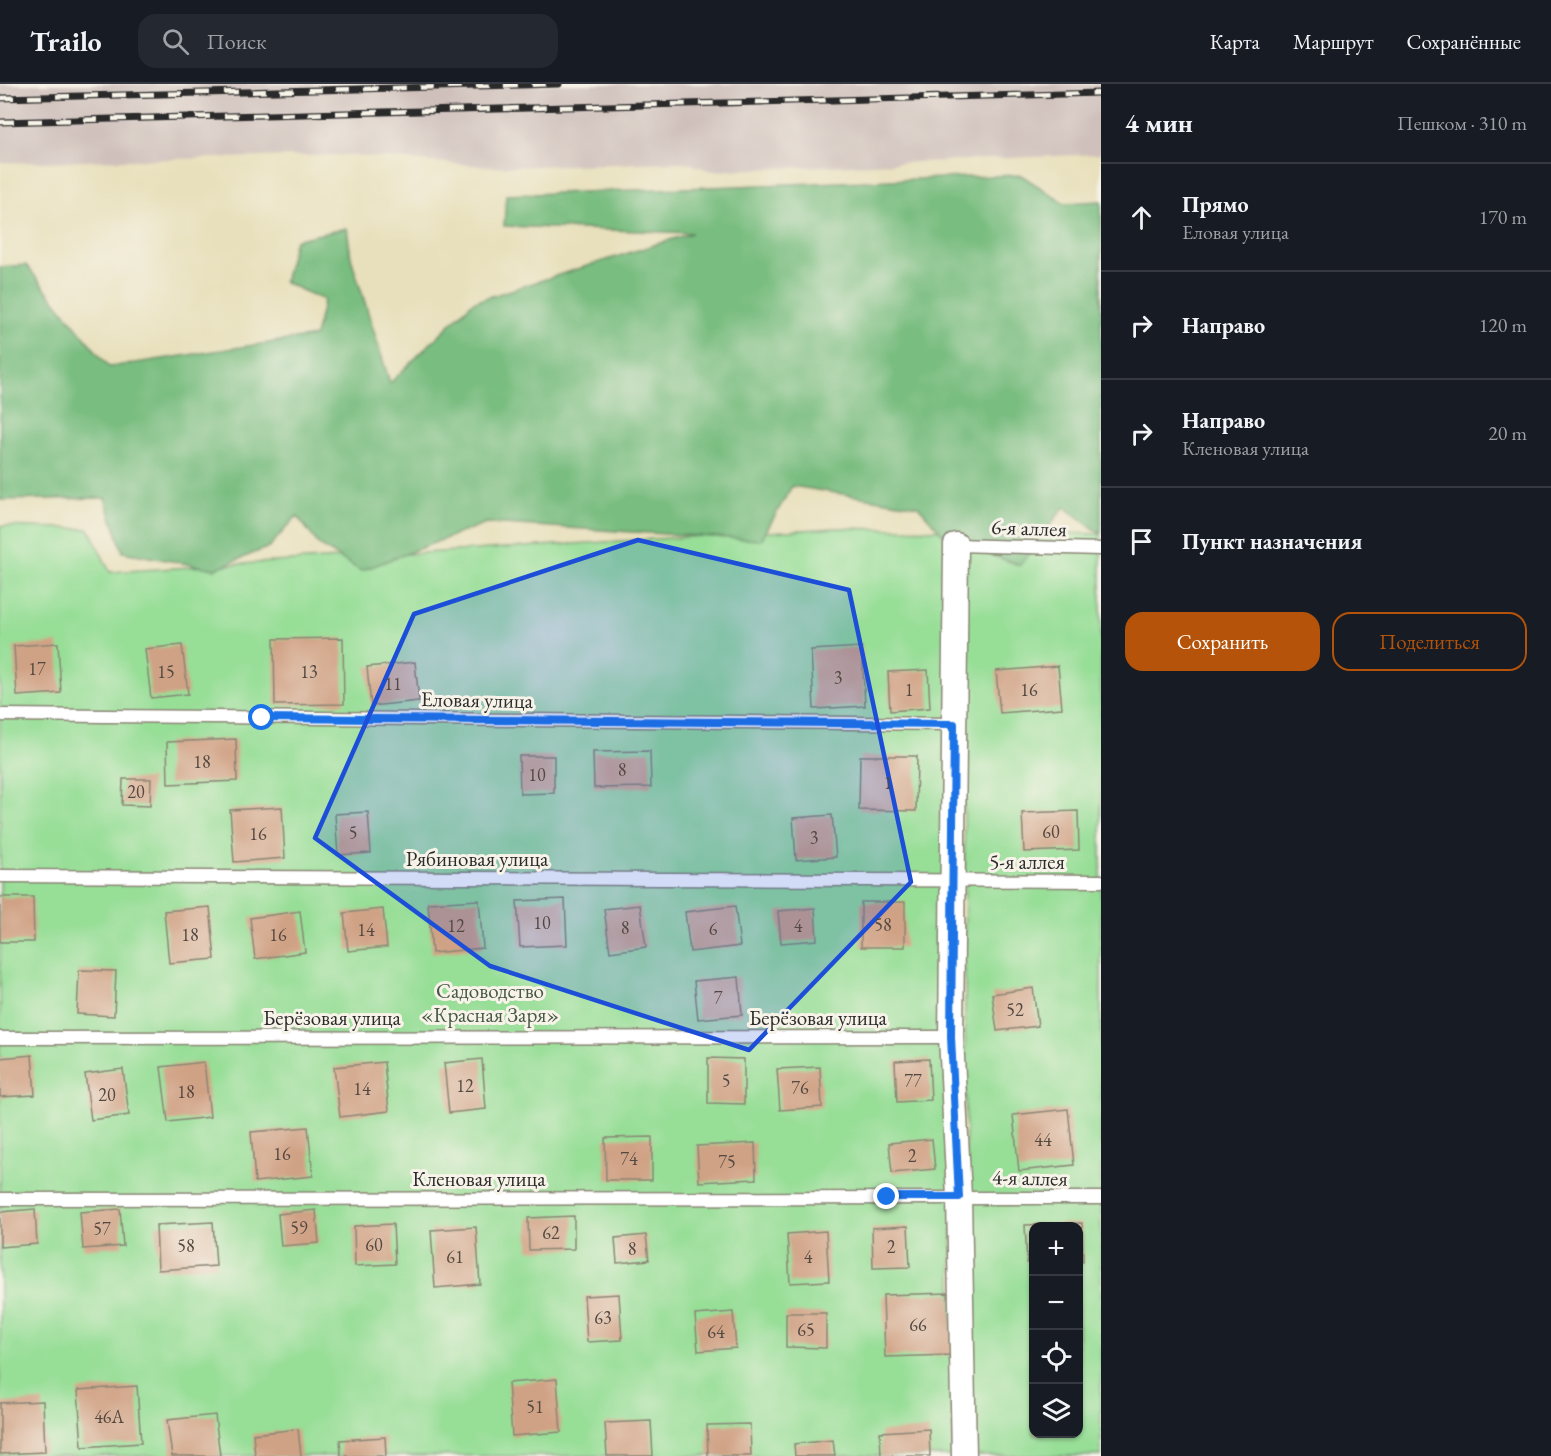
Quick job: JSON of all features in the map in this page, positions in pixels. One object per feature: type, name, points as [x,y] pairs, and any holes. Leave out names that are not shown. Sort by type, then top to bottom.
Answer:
[{"type":"street","points":[[956,545],[951,1037],[959,1197],[964,1456]]},
{"type":"lane","name":"6-я аллея","points":[[956,545],[1101,549]]},
{"type":"lane","name":"Еловая улица","points":[[0,715],[954,724]]},
{"type":"lane","name":"Рябиновая улица","points":[[0,876],[953,881]]},
{"type":"lane","name":"5-я аллея","points":[[953,881],[1101,881]]},
{"type":"lane","name":"Берёзовая улица","points":[[0,1038],[951,1037]]},
{"type":"lane","name":"4-я аллея","points":[[959,1197],[1101,1198]]},
{"type":"lane","name":"Кленовая улица","points":[[0,1199],[959,1197]]},
{"type":"highlighted area","points":[[638,540],[849,590],[911,882],[749,1050],[490,966],[315,838],[414,614]]},
{"type":"shaded area","points":[[0,84],[1101,84],[1101,154],[712,171],[685,162],[497,167],[344,155],[0,163]]},
{"type":"green space","points":[[1021,175],[1064,203],[1101,201],[1101,534],[1064,507],[1020,565],[948,540],[918,506],[792,486],[761,540],[486,523],[361,571],[319,545],[297,516],[269,547],[215,569],[123,552],[105,498],[0,500],[0,267],[26,265],[109,367],[315,336],[324,300],[284,282],[295,240],[347,228],[351,258],[390,383],[473,302],[692,233],[504,226],[506,195]]},
{"type":"green space","name":"Садоводство «Красная Заря»","points":[[0,526],[89,529],[110,572],[836,528],[949,530],[953,1456],[0,1456]]},
{"type":"green space","points":[[963,531],[1101,534],[1101,1456],[967,1456]]},
{"type":"building","points":[[343,638],[344,704],[275,705],[274,639]]},
{"type":"building","points":[[58,643],[61,693],[17,696],[14,646]]},
{"type":"building","points":[[182,645],[188,694],[151,698],[145,649]]},
{"type":"building","points":[[862,647],[865,706],[814,709],[811,650]]},
{"type":"building","points":[[415,662],[419,701],[371,706],[367,667]]},
{"type":"building","points":[[1058,666],[1062,708],[1000,713],[996,671]]},
{"type":"building","points":[[928,670],[930,708],[890,711],[888,672]]},
{"type":"building","points":[[236,739],[237,781],[168,784],[167,742]]},
{"type":"building","points":[[650,751],[651,787],[594,788],[593,752]]},
{"type":"building","points":[[519,756],[554,756],[554,793],[520,794]]},
{"type":"building","points":[[860,756],[917,756],[916,811],[859,810]]},
{"type":"building","points":[[123,779],[151,779],[150,806],[122,805]]},
{"type":"building","points":[[282,807],[285,858],[234,862],[230,810]]},
{"type":"building","points":[[1078,811],[1079,850],[1024,852],[1022,813]]},
{"type":"building","points":[[368,812],[371,853],[338,855],[335,814]]},
{"type":"building","points":[[832,815],[836,857],[796,860],[793,818]]},
{"type":"building","points":[[0,897],[33,897],[34,942],[0,942]]},
{"type":"building","points":[[565,899],[567,945],[520,947],[517,901]]},
{"type":"building","points":[[479,900],[483,948],[432,953],[428,903]]},
{"type":"building","points":[[861,902],[905,902],[905,947],[861,947]]},
{"type":"building","points":[[640,905],[646,947],[610,952],[604,909]]},
{"type":"building","points":[[735,906],[740,946],[690,952],[685,912]]},
{"type":"building","points":[[210,907],[215,959],[169,963],[164,911]]},
{"type":"building","points":[[815,908],[817,940],[781,943],[778,911]]},
{"type":"building","points":[[383,909],[387,947],[348,951],[344,913]]},
{"type":"building","points":[[300,911],[305,952],[255,959],[250,918]]},
{"type":"building","points":[[79,970],[116,971],[114,1016],[77,1014]]},
{"type":"building","points":[[739,977],[742,1015],[698,1019],[694,981]]},
{"type":"building","points":[[1033,988],[1038,1026],[997,1031],[992,994]]},
{"type":"building","points":[[32,1055],[35,1095],[0,1097],[0,1058]]},
{"type":"building","points":[[708,1058],[744,1059],[744,1104],[708,1103]]},
{"type":"building","points":[[482,1059],[486,1109],[449,1113],[444,1063]]},
{"type":"building","points":[[929,1059],[931,1100],[897,1102],[895,1061]]},
{"type":"building","points":[[204,1062],[210,1117],[168,1122],[161,1067]]},
{"type":"building","points":[[384,1062],[389,1111],[340,1117],[334,1067]]},
{"type":"building","points":[[820,1067],[822,1107],[780,1110],[777,1069]]},
{"type":"building","points":[[123,1069],[129,1115],[91,1120],[85,1074]]},
{"type":"building","points":[[1068,1109],[1074,1165],[1019,1171],[1013,1115]]},
{"type":"building","points":[[308,1127],[313,1176],[255,1182],[251,1132]]},
{"type":"building","points":[[652,1137],[652,1180],[606,1180],[605,1138]]},
{"type":"building","points":[[932,1139],[935,1169],[892,1173],[889,1143]]},
{"type":"building","points":[[755,1143],[756,1179],[699,1182],[697,1146]]},
{"type":"building","points":[[35,1209],[37,1244],[0,1247],[0,1212]]},
{"type":"building","points":[[120,1209],[123,1246],[83,1249],[80,1212]]},
{"type":"building","points":[[316,1210],[319,1243],[281,1246],[278,1214]]},
{"type":"building","points":[[574,1216],[574,1249],[529,1250],[528,1218]]},
{"type":"building","points":[[213,1222],[216,1266],[158,1270],[156,1225]]},
{"type":"building","points":[[393,1224],[395,1264],[355,1266],[354,1226]]},
{"type":"building","points":[[1025,1225],[1029,1225],[1029,1263],[1027,1263]]},
{"type":"building","points":[[908,1226],[910,1267],[873,1268],[872,1228]]},
{"type":"building","points":[[476,1227],[480,1284],[435,1288],[431,1230]]},
{"type":"building","points":[[826,1231],[829,1281],[790,1283],[787,1234]]},
{"type":"building","points":[[646,1235],[649,1260],[617,1263],[615,1238]]},
{"type":"building","points":[[950,1293],[953,1355],[885,1357],[883,1295]]},
{"type":"building","points":[[619,1294],[622,1340],[587,1342],[584,1296]]},
{"type":"building","points":[[733,1312],[736,1348],[698,1351],[695,1315]]},
{"type":"building","points":[[786,1313],[826,1313],[826,1348],[786,1347]]},
{"type":"building","points":[[557,1379],[561,1432],[512,1436],[508,1383]]},
{"type":"building","points":[[137,1386],[141,1443],[82,1447],[78,1390]]},
{"type":"building","points":[[43,1401],[45,1452],[0,1454],[0,1403]]},
{"type":"building","points":[[215,1415],[220,1456],[172,1456],[167,1420]]},
{"type":"building","points":[[651,1421],[653,1456],[607,1456],[605,1423]]},
{"type":"building","points":[[750,1424],[751,1456],[708,1456],[707,1425]]},
{"type":"building","points":[[298,1429],[301,1456],[255,1456],[253,1434]]},
{"type":"building","points":[[929,1429],[930,1456],[881,1456],[880,1432]]},
{"type":"building","points":[[385,1437],[386,1456],[341,1456],[340,1440]]},
{"type":"building","points":[[833,1440],[835,1456],[795,1456],[794,1444]]},
{"type":"railway","points":[[0,98],[559,84]]},
{"type":"railway","points":[[0,122],[1101,93]]},
{"type":"route","points":[[262,718],[954,724],[951,1037],[959,1197],[887,1197]]}]
